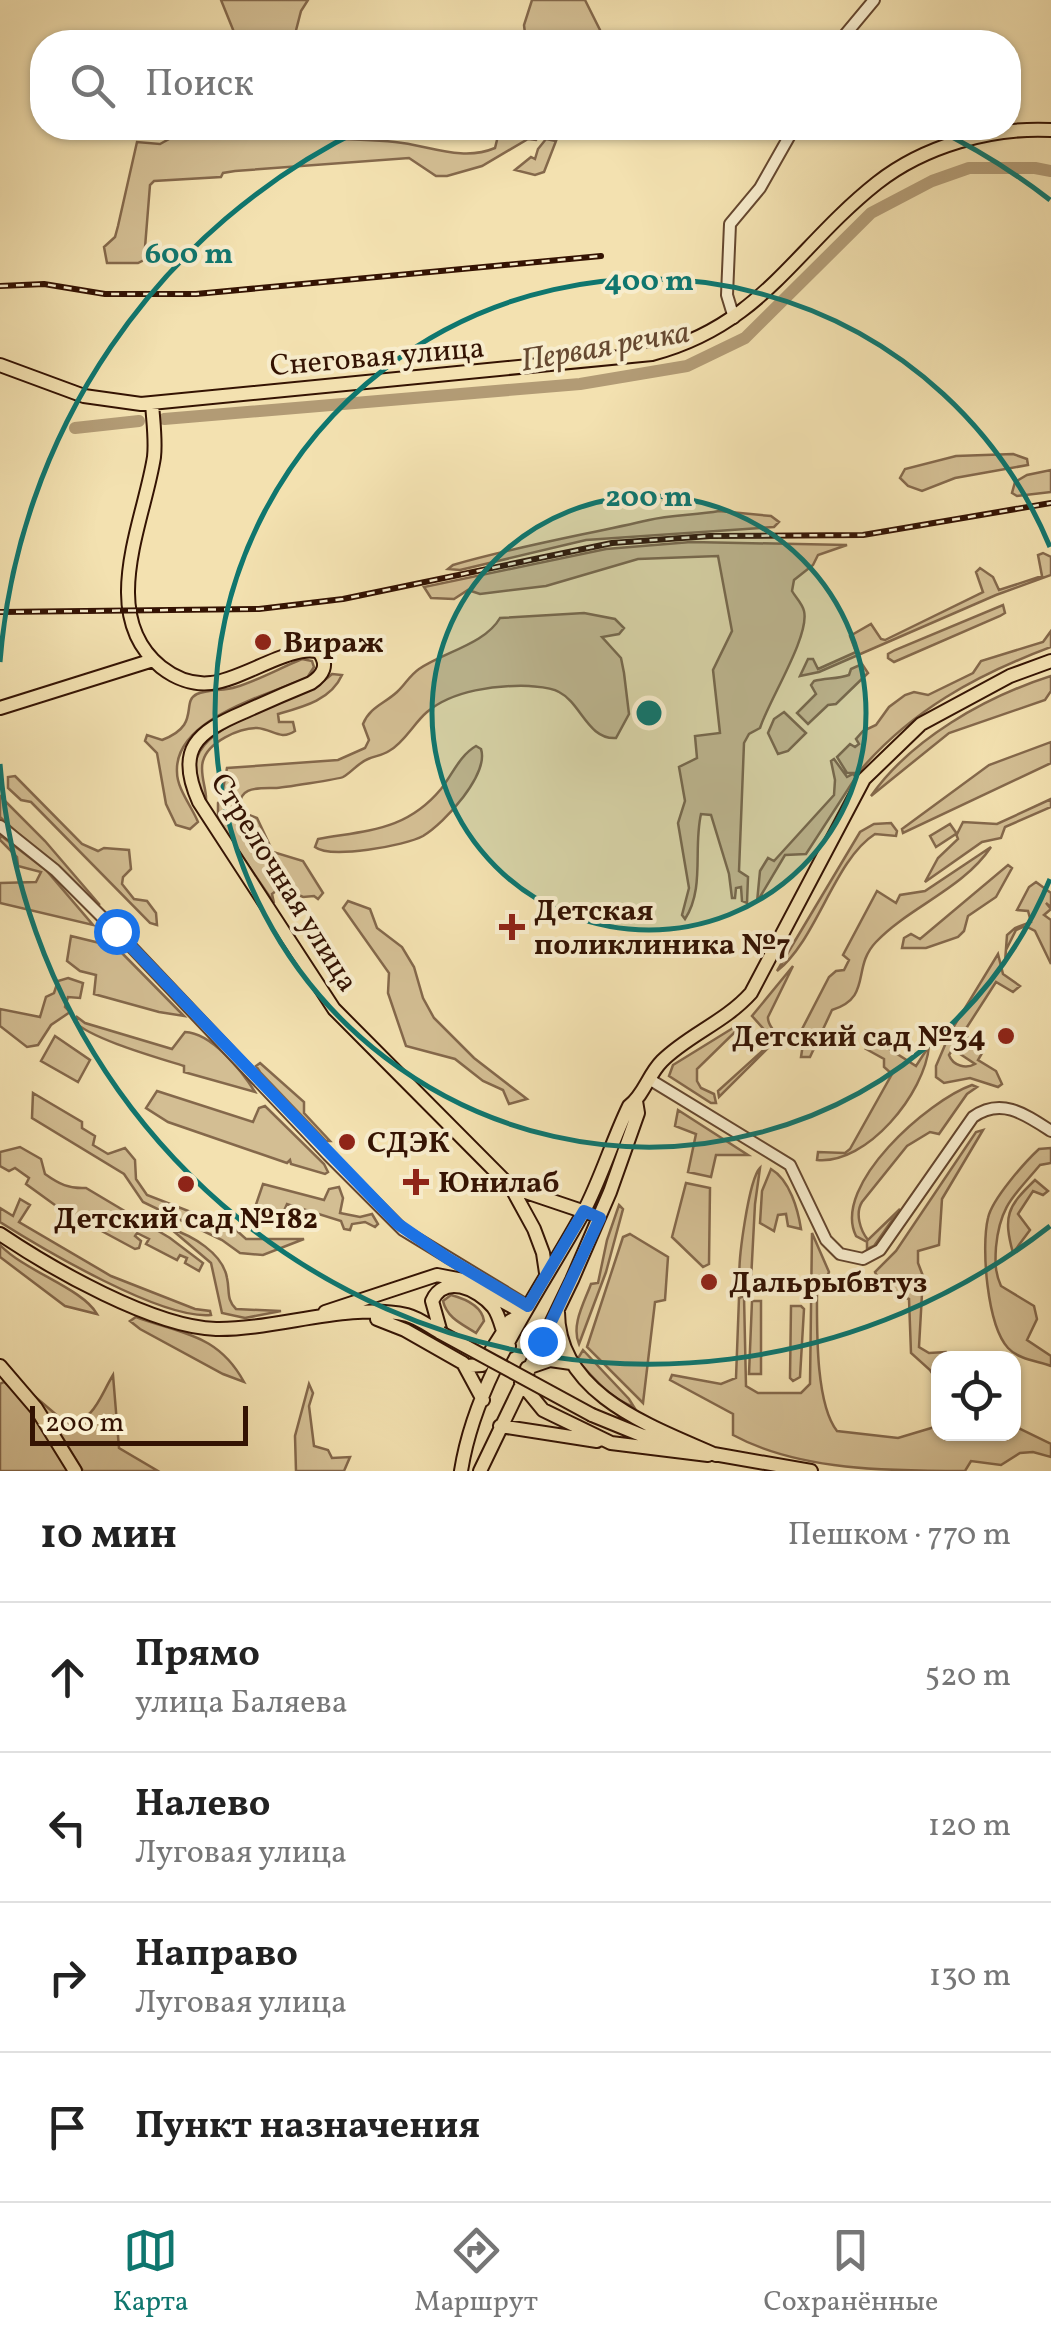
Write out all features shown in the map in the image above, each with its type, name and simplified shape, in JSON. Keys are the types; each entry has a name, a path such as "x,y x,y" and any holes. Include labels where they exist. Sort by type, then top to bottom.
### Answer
{"main road":[{"name":"Снеговая улица","path":"1021,129 1051,130"},
{"name":"Снеговая улица","path":"0,366 84,396 152,404 652,354 694,340 734,318 775,285 834,222 888,176 967,140"},
{"path":"0,708 153,660 132,626 128,593 134,542 154,448 152,404"},
{"name":"Стрелочная улица","path":"153,660 174,676 202,684 235,678 303,650 322,656 323,672 311,683 218,723 200,736 189,763 192,787 219,835 334,1009 511,1187 544,1253 546,1273"},
{"path":"461,1471 468,1438 483,1400 526,1309 584,1211 629,1106 666,1058 734,1011 750,994 801,902 846,806 864,779 921,724 1010,676 1051,662"},
{"path":"480,1471 600,1218 638,1113 636,1101"},
{"path":"511,1187 600,1218"},
{"path":"0,1234 34,1257 101,1291 180,1322 215,1329 355,1314 414,1318 592,1415 640,1435 716,1456"},
{"path":"304,1320 438,1275 462,1280 526,1309"},
{"path":"441,1333 432,1302 437,1291 450,1284 464,1287 489,1303 509,1346"},
{"path":"466,1366 482,1364 501,1332 526,1309"},
{"path":"559,1309 561,1340 571,1364 606,1398 633,1418 716,1456"},
{"path":"355,1314 387,1321 466,1366 483,1400"},
{"path":"405,1330 406,1322 414,1318"},
{"path":"528,1368 550,1360 571,1364"},
{"path":"0,1366 36,1408 76,1471"},
{"path":"521,1383 542,1410 611,1443 636,1445 640,1435"},
{"path":"592,1415 604,1409 606,1398"},
{"path":"528,1431 533,1417 542,1410"},
{"path":"500,1426 811,1471"}],"street":[{"path":"849,30 874,0"},
{"path":"734,318 727,295 730,224 760,188 787,140"},
{"path":"0,826 54,870 123,938 403,1230 526,1309"},
{"path":"649,1079 790,1165 826,1240 840,1254 854,1259 880,1250 973,1117 982,1111 990,1107 1008,1108 1051,1130"}],"shaded area":[{"path":"221,0 308,0 296,30 233,30"},
{"path":"532,0 585,0 600,30 525,30"},
{"path":"167,140 347,140 470,153 495,148 497,140 526,140 482,166 447,176 436,176 409,158 154,181 150,185 144,260 107,263 104,247 115,237 137,142 160,144"},
{"path":"545,140 556,141 544,172 535,175 515,170 531,157 535,159"},
{"path":"1013,454 1027,459 1028,465 955,478 922,491 900,478 905,469 956,456"},
{"path":"1051,470 1051,492 1017,496 1012,493 1015,482"},
{"path":"719,511 771,516 779,522 774,527 586,540 460,570 448,569 502,552 649,520"},
{"path":"691,542 847,545 818,555 813,565 794,580 792,591 804,611 801,636 760,728 749,734 744,743 739,871 748,877 747,903 742,901 741,887 736,888 732,898 711,815 701,814 697,881 685,919 682,915 689,888 678,823 685,801 679,767 697,758 695,736 720,733 713,670 732,631 718,556 638,559 546,586 480,594 468,590 454,599 431,598 424,587 606,549"},
{"path":"1038,555 1051,557 1051,575 819,672 800,676 808,659 813,659 818,669 856,652 850,636 871,624 885,640 983,592 976,572 980,568 993,577 999,590 1042,576"},
{"path":"1003,605 1005,613 1000,616 894,662 888,658 895,650"},
{"path":"584,613 615,619 624,628 619,634 602,637 621,658 624,673 629,714 616,738 598,733 556,690 529,686 489,688 437,705 394,747 364,761 343,777 249,790 241,797 241,812 257,818 273,852 303,861 323,893 318,899 303,897 281,887 272,894 274,903 218,821 218,803 227,768 338,760 365,748 369,740 363,724 366,718 416,672 485,635 500,618"},
{"path":"1051,631 1051,647 946,697 900,731 858,773 847,773 837,757 850,744 859,744 856,739 863,731 876,725 889,707 905,695 928,695 973,673 981,661 1043,642"},
{"path":"302,659 312,661 314,667 307,678 247,701 206,723 190,737 180,753 177,772 198,822 190,829 176,825 166,804 157,753 145,741 147,735 162,740 182,728 190,702 197,694 245,684"},
{"path":"862,664 868,673 836,704 828,705 808,724 797,713 816,694 811,685 814,681 849,675 851,669"},
{"path":"332,674 342,675 331,691 278,714 279,722 293,722 295,731 281,735 250,729 233,733 211,748 202,766 206,800 195,774 199,754 213,736"},
{"path":"1051,676 1051,691 1045,700 949,733 871,796 907,756 951,722"},
{"path":"784,712 806,733 788,751 778,754 768,733 774,719"},
{"path":"1051,742 1051,763 903,833 902,829 989,765"},
{"path":"476,746 481,749 482,759 472,784 453,809 423,836 368,850 336,852 315,847 318,839 385,826 414,813 441,789"},
{"path":"834,759 847,777 856,777 806,854 785,855 757,902 760,871 768,858 774,861 834,795"},
{"path":"15,776 82,844 98,851 129,850 131,869 122,884 134,899 147,901 156,913 157,925 150,923 31,802 21,800 8,788 8,777"},
{"path":"0,796 99,904 96,906 0,817"},
{"path":"1051,799 1051,807 1005,827 1001,838 982,842 925,882 938,858 958,839 956,834 936,847 930,836 950,824 957,834 963,822 997,824"},
{"path":"891,823 896,836 875,834 861,846 803,940 777,971 860,832 874,824"},
{"path":"0,835 46,870 93,925 0,903 0,883 36,882 41,872 18,866 17,857 0,840"},
{"path":"991,847 966,875 876,942 864,962 853,998 832,1010 810,1057 801,1057 800,1033 829,977 844,970 849,960 843,955 877,891 896,903 900,895 925,891"},
{"path":"1008,865 1012,868 996,897 968,916 958,937 926,948 902,948 904,938 911,934 920,939"},
{"path":"1036,882 1051,893 1051,907 1046,903 1051,909 1044,915 1051,920 1051,964 1035,931 1025,926 1016,930 1005,962 1007,935 1015,928 1031,922 1028,911 1017,910"},
{"path":"348,901 370,909 377,928 402,947 434,1018 474,1058 527,1099 509,1104 503,1090 483,1081 455,1059 406,1046 388,993 389,973 343,908"},
{"path":"71,936 116,947 184,1016 94,994 96,975 80,971 67,961"},
{"path":"998,954 1003,974 1020,986 1013,992 996,982 949,1055 960,1066 975,1064 957,1052 967,1037 985,1048 978,1060 996,1071 1002,1084 998,1087 970,1078 944,1083 936,1077 936,1066 951,1031"},
{"path":"793,966 768,1017 776,1040 719,1097 718,1091 770,1044 769,1035 752,1016"},
{"path":"68,978 83,983 80,998 68,997 65,1007 70,1012 51,1025 38,1045 27,1047 0,1026 0,1009 40,1017 46,997 54,993 58,981"},
{"path":"77,1017 85,1023 172,1049 185,1032 195,1034 225,1054 255,1092 184,1072 184,1066 110,1041 83,1028 75,1022"},
{"path":"733,1028 736,1031 697,1069 697,1081 701,1088 714,1094 716,1103 669,1076 673,1065"},
{"path":"55,1036 90,1060 78,1082 41,1061"},
{"path":"876,1037 916,1066 929,1046 917,1084 905,1104 873,1139 855,1151 817,1160 818,1152 845,1153 850,1149 892,1074 884,1067 884,1059 866,1049"},
{"path":"260,1063 304,1102 304,1113 330,1141 260,1072 256,1066"},
{"path":"972,1085 977,1087 967,1094 939,1134 930,1132 907,1146 862,1202 859,1221 868,1240 900,1209 874,1246 867,1249 867,1242 856,1236 852,1215 870,1170 910,1126"},
{"path":"157,1091 253,1122 259,1108 265,1106 328,1172 291,1164 290,1160 287,1163 168,1122 146,1108"},
{"path":"33,1093 82,1122 82,1128 95,1136 93,1145 108,1154 125,1148 135,1160 136,1179 147,1195 235,1229 246,1239 304,1239 263,1255 240,1253 222,1240 143,1202 124,1174 32,1118"},
{"path":"678,1110 748,1155 716,1155 711,1177 688,1172 696,1134 675,1126"},
{"path":"983,1130 942,1199 939,1245 918,1251 923,1276 919,1347 931,1353 931,1372 911,1353 909,1299 884,1291 875,1272 896,1251 976,1132"},
{"path":"20,1147 41,1159 45,1174 55,1181 86,1188 170,1238 203,1263 199,1271 185,1263 187,1258 180,1255 177,1260 146,1244 149,1239 137,1233 135,1236 141,1241 135,1249 59,1208 26,1184 29,1178 15,1168 9,1171 0,1166 0,1152"},
{"path":"1051,1148 1051,1163 1040,1165 1005,1211 996,1258 1001,1286 1034,1306 1037,1319 1027,1340 1051,1356 1051,1366 1021,1356 1021,1351 1012,1351 1001,1337 991,1304 985,1247 988,1218 996,1201 1039,1149"},
{"path":"760,1168 751,1280 740,1281 745,1222"},
{"path":"771,1169 788,1188 801,1229 788,1226 786,1214 778,1215 774,1231 760,1223 762,1191"},
{"path":"1035,1180 1048,1191 1043,1195 1033,1191 1018,1214 1030,1230 1013,1253 1008,1230 1010,1213"},
{"path":"686,1183 710,1188 709,1264 703,1267 672,1237"},
{"path":"263,1184 324,1200 329,1189 339,1187 343,1198 340,1213 360,1217 372,1214 378,1224 375,1227 365,1222 344,1229 341,1221 287,1204 283,1213 264,1218 261,1223 250,1222"},
{"path":"20,1199 30,1205 19,1222 111,1276 195,1309 210,1311 211,1315 190,1314 134,1295 0,1222 0,1208 13,1216"},
{"path":"619,1205 623,1209 606,1272 579,1344 579,1314 591,1284 598,1283"},
{"path":"171,1229 213,1253 224,1269 236,1309 281,1311 245,1318 222,1313 211,1263"},
{"path":"812,1233 829,1272 817,1290 818,1343 821,1384 837,1431 898,1438 931,1428 931,1441 1021,1441 1021,1429 1051,1444 1051,1457 1020,1453 1001,1465 971,1461 965,1471 876,1469 816,1462 759,1447 733,1435 733,1414 670,1380 672,1375 721,1384 736,1378 739,1298 744,1296 746,1386 758,1393 801,1393 810,1384"},
{"path":"630,1234 668,1257 665,1300 655,1302 643,1403 587,1347 623,1237"},
{"path":"0,1245 79,1296 97,1314 65,1306 0,1257"},
{"path":"451,1295 480,1311 484,1321 476,1333 448,1312 443,1301"},
{"path":"752,1301 761,1301 761,1374 749,1374"},
{"path":"791,1306 804,1309 800,1377 793,1381 790,1378"},
{"path":"136,1317 211,1345 234,1366 244,1382 140,1329 130,1321"},
{"path":"583,1350 634,1407 610,1393 583,1367 577,1360"},
{"path":"113,1375 119,1448 158,1471 83,1471 26,1389 66,1423 76,1422 95,1407"},
{"path":"4,1382 31,1410 68,1471 0,1471 0,1384"},
{"path":"309,1384 313,1393 309,1406 314,1446 328,1450 332,1458 350,1457 344,1471 296,1471 295,1436"}],"waterway":[{"name":"Первая речка","path":"164,419 580,384 687,366 745,338 871,213 932,181 969,168 1051,171"},
{"name":"Первая речка","path":"75,428 139,421"}],"railway":[{"path":"0,286 44,284 105,294 196,294 601,256"},
{"path":"0,612 259,609 343,599 612,543 710,536 863,535 1051,503"}],"place":[{"name":"Вираж","path":"263,642"},
{"name":"Детская поликлиника №7","path":"512,927"},
{"name":"Детский сад №34","path":"1006,1036"},
{"name":"СДЭК","path":"347,1142"},
{"name":"Юнилаб","path":"416,1182"},
{"name":"Детский сад №182","path":"186,1184"},
{"name":"Дальрыбвтуз","path":"709,1282"}],"route":[{"path":"116,931 328,1155 414,1238 447,1258 528,1306 584,1211 600,1218 542,1341"}]}
